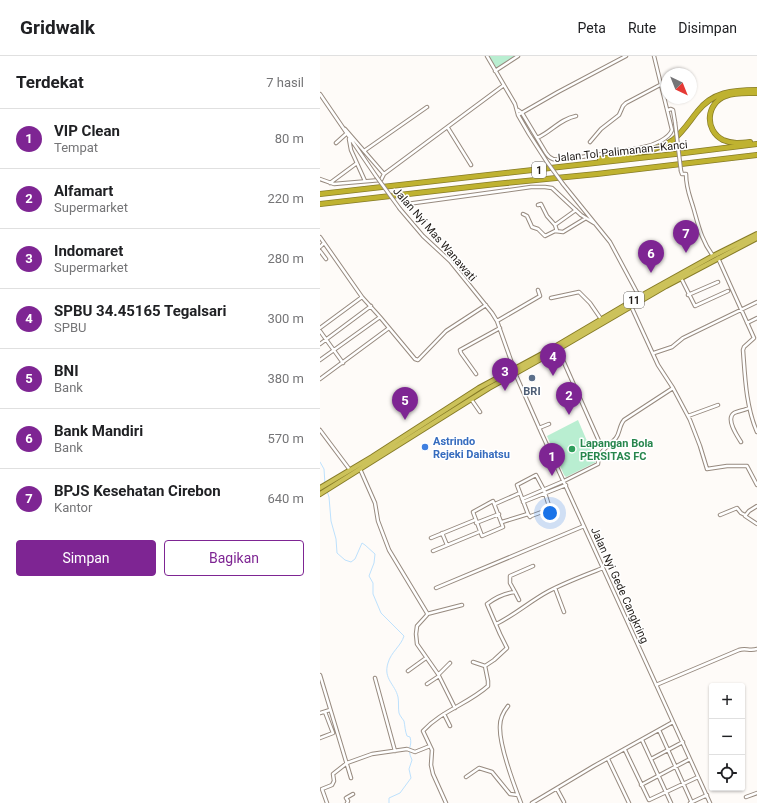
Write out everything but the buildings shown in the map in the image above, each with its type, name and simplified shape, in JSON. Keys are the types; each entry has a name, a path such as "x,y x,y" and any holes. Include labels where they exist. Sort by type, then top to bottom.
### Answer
{"highway":[{"path":"567,166 664,146 680,133 709,100 731,91 757,90"},
{"path":"757,93 724,96 714,103 709,115 712,130 724,140 736,143 757,143"},
{"name":"Jalan Tol Palimanan–Kanci","path":"320,194 684,153 757,143"},
{"name":"Jalan Tol Palimanan–Kanci","path":"320,204 757,155"},
{"name":"11","path":"677,279 713,256 757,234"},
{"name":"11","path":"321,491 350,470 601,319 757,238"},
{"name":"11","path":"328,486 360,469 473,392 558,349 631,306 640,298"}],"street":[{"path":"487,56 518,110 522,113 550,157 556,159 604,154 645,147 667,137 671,133 671,123 660,85 654,56"},
{"path":"495,71 518,56"},
{"path":"518,115 626,56"},
{"path":"320,180 330,184 381,180 384,174 504,85"},
{"path":"590,142 601,129 619,115 626,103 660,85"},
{"name":"Jalan Nyi Mas Wanawati","path":"320,94 349,138 400,209 423,236 450,261 486,305 500,328 514,371"},
{"path":"364,151 427,107"},
{"path":"518,110 518,115 547,162 610,242 640,298"},
{"path":"668,110 673,110 681,171 682,174 686,174 686,189 705,245 713,256"},
{"path":"537,138 544,135 559,123 570,117 576,116"},
{"path":"342,126 384,174"},
{"path":"448,128 471,165"},
{"path":"336,143 347,134"},
{"path":"349,138 351,150 365,181"},
{"path":"330,184 358,163"},
{"path":"407,204 551,187 576,210 594,223"},
{"path":"538,205 541,204 547,216 555,225 557,231"},
{"path":"555,225 576,210"},
{"path":"523,214 526,216 532,227 538,229 543,235 547,236 557,231 563,232 586,218"},
{"path":"320,237 362,296 415,359 418,360 446,331 486,305"},
{"path":"320,247 324,243"},
{"path":"320,251 326,259"},
{"path":"718,258 754,338"},
{"path":"677,279 695,306 728,291"},
{"path":"688,295 718,282"},
{"path":"497,321 540,296 538,290"},
{"path":"551,298 579,292 586,298 601,319"},
{"path":"320,328 362,296"},
{"path":"654,353 672,347 679,340 757,302"},
{"path":"320,344 371,306"},
{"path":"631,306 661,370 673,388 688,416 707,469 722,466 748,467 757,485"},
{"path":"320,360 380,317"},
{"path":"747,323 757,318"},
{"path":"320,379 389,328"},
{"path":"476,374 460,351 462,348 500,328"},
{"path":"320,331 343,363"},
{"path":"757,336 743,348 749,408 752,421 757,432"},
{"path":"558,349 599,441"},
{"name":"Jalan Nyi Gede Cangkring","path":"514,371 710,803"},
{"path":"545,492 553,486 598,464 598,456 616,438 620,425 624,420 673,388"},
{"path":"471,398 480,412"},
{"path":"688,416 718,405"},
{"path":"741,442 733,430 731,416 734,413 749,408"},
{"path":"539,428 549,424"},
{"path":"320,430 350,470"},
{"path":"360,469 375,503 378,521 389,550 428,614"},
{"path":"502,522 528,514 530,517 550,509 538,476 535,475 517,485 528,514"},
{"path":"523,500 566,485"},
{"path":"553,486 555,490"},
{"path":"495,504 520,493"},
{"path":"493,501 499,514 502,522 502,528 483,536 479,532 473,512 493,501"},
{"path":"746,515 757,506"},
{"path":"720,515 736,508 757,524"},
{"path":"431,538 475,521 499,514"},
{"path":"436,588 584,526"},
{"path":"433,551 479,532"},
{"path":"442,533 447,545"},
{"path":"519,600 510,583 510,576 533,566"},
{"path":"496,624 509,618 555,588 604,568"},
{"path":"555,588 564,612"},
{"path":"485,666 507,648 487,604 493,600 515,592"},
{"path":"455,708 439,675 426,658 418,644 416,629 419,623 428,614 462,605"},
{"path":"656,685 743,648 750,650 757,649"},
{"path":"408,671 426,658"},
{"path":"473,662 485,666"},
{"path":"427,684 439,675 450,663"},
{"path":"446,803 432,769 432,753 423,731 444,714 476,696 488,686 485,666"},
{"path":"320,676 351,778"},
{"path":"375,678 395,751"},
{"path":"508,706 500,722 500,735 521,803"},
{"path":"320,713 330,710"},
{"path":"320,738 333,733 325,712"},
{"path":"444,714 450,726"},
{"path":"532,803 673,722"},
{"path":"659,730 691,803 707,795"},
{"path":"642,740 671,803"},
{"path":"651,759 682,742"},
{"path":"326,803 321,789 332,785 334,781 333,774 347,763 372,754 407,749 414,751 430,746"},
{"path":"625,750 649,800 698,777"},
{"path":"608,759 629,803"},
{"path":"642,784 690,759"},
{"path":"466,777 479,768 489,770 510,794 518,795"},
{"path":"557,789 564,802"},
{"path":"746,797 757,793"},
{"path":"347,803 346,798 353,794"}],"green space":[{"path":"489,56 518,56 497,69"},
{"name":"Lapangan Bola PERSITAS FC","path":"578,420 596,462 566,477 547,436"}],"waterway":[{"path":"320,462 324,469 325,484"},
{"path":"327,491 331,521 336,539 337,553 345,560 351,562 355,559 362,543 375,554 374,563 369,576 373,583 373,594 381,613 404,636 401,643 389,659 387,673 397,692 399,713 404,721 407,736 410,737 410,756 412,760 409,769 411,778 400,793 389,798 389,803"}],"place":[{"name":"BPJS Kesehatan Cirebon","path":"686,253"},
{"name":"Bank Mandiri","path":"651,273"},
{"name":"SPBU 34.45165 Tegalsari","path":"553,376"},
{"name":"BRI","path":"532,378"},
{"name":"Indomaret","path":"505,391"},
{"name":"Alfamart","path":"569,415"},
{"name":"BNI","path":"405,420"},
{"name":"Astrindo Rejeki Daihatsu","path":"425,447"},
{"name":"Lapangan Bola PERSITAS FC","path":"572,449"},
{"name":"VIP Clean","path":"552,476"}]}
